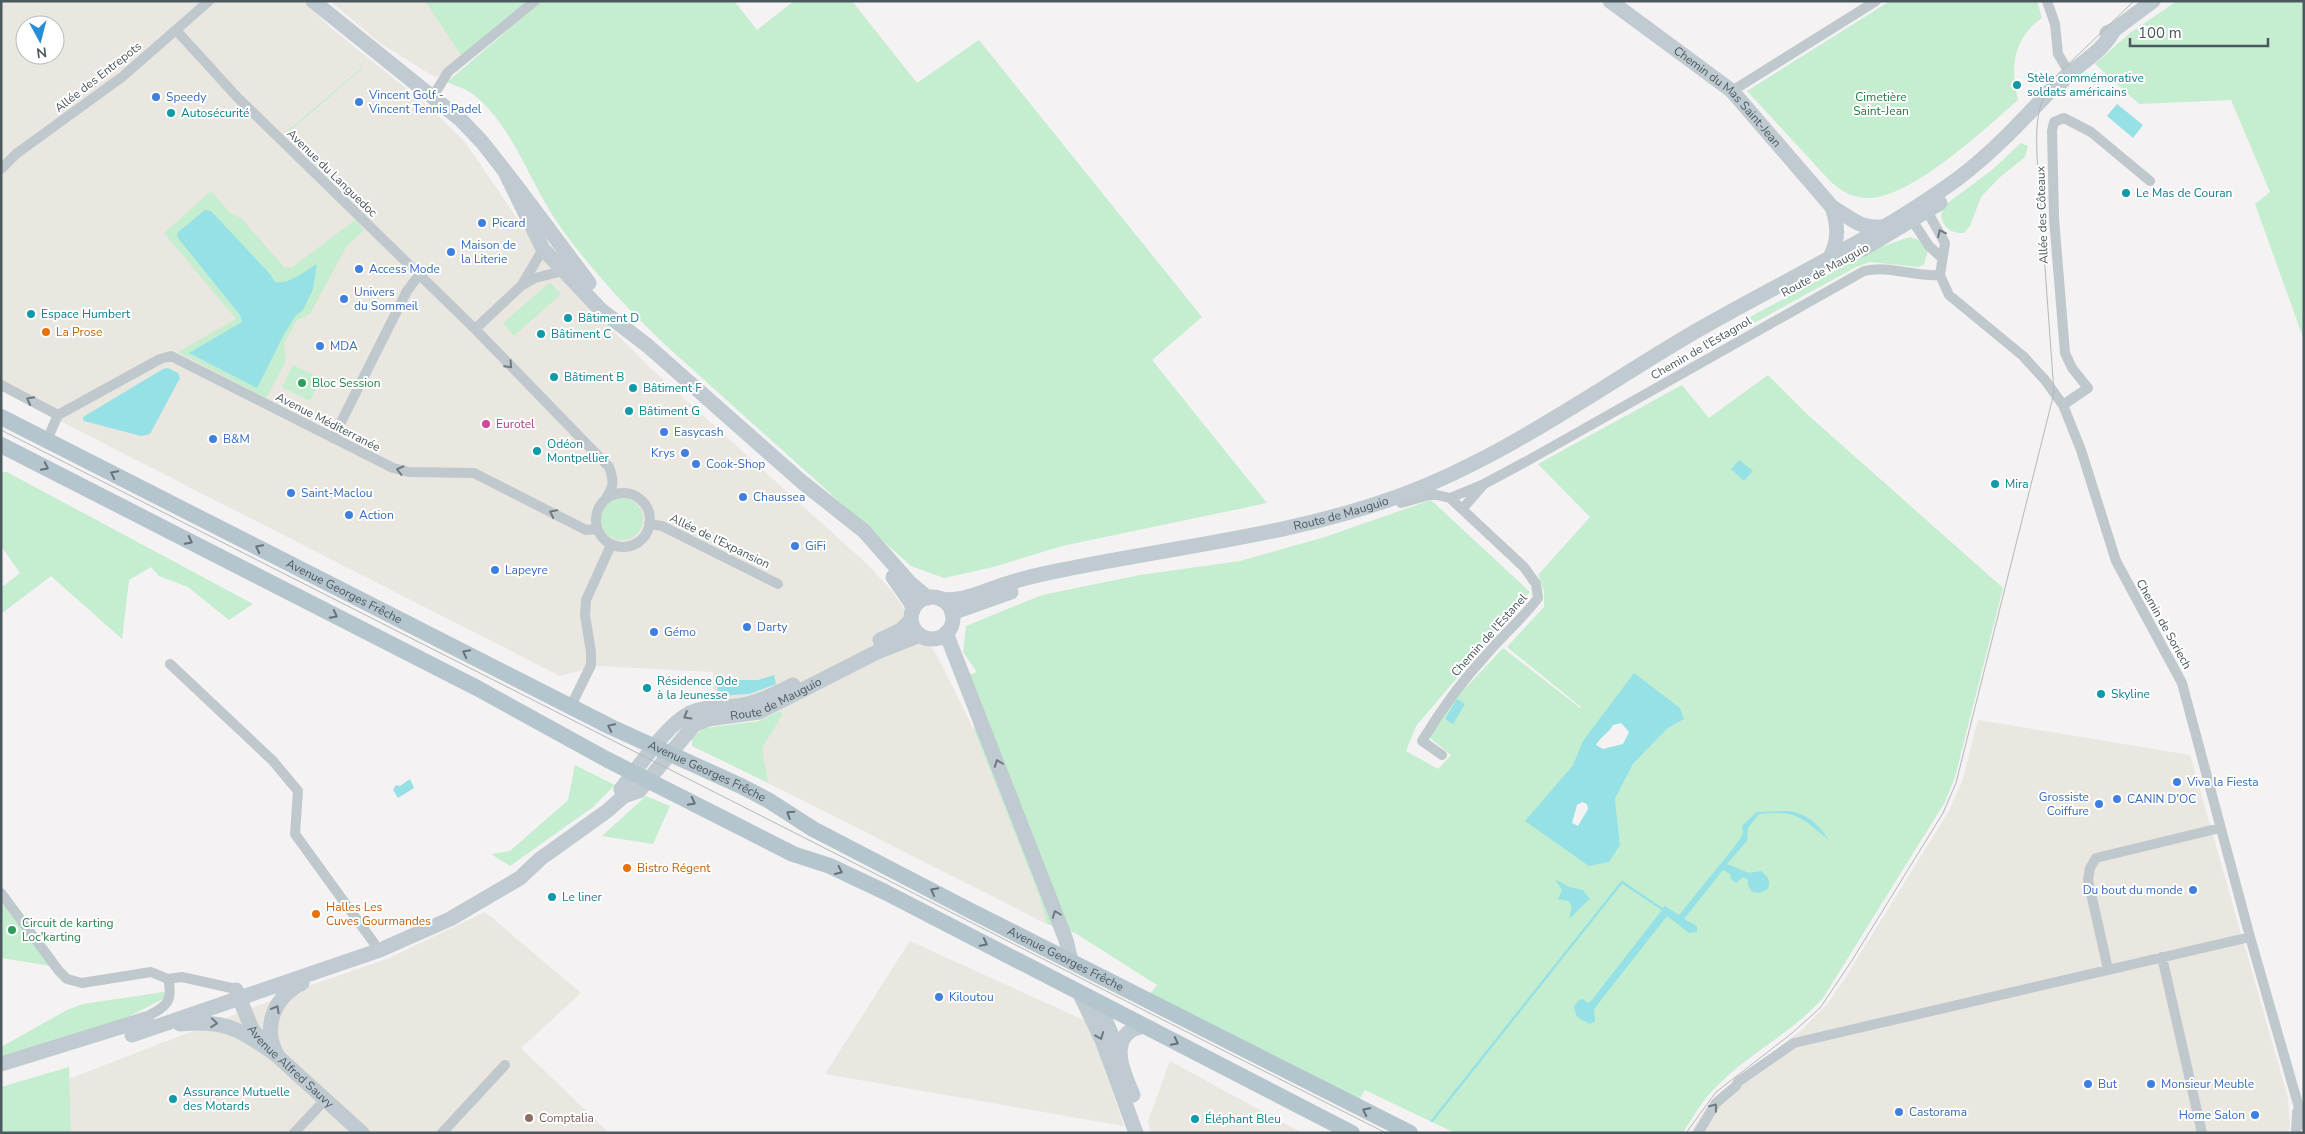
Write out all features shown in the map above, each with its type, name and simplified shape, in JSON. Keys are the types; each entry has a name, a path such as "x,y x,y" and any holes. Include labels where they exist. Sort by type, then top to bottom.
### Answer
{"main road":[{"path":"312,1 433,96 482,142 507,176 560,265 601,310 648,346 841,514 864,531 910,583 934,598 946,602 952,613 952,624 946,633 933,638 920,635 912,615 911,603 884,564 841,514"},
{"name":"Chemin du Mas Saint-Jean","path":"1610,1 1732,90 1832,207 1853,222 1867,228 1882,227"},
{"name":"Route de Mauguio","path":"934,598 949,600 971,596 1009,583 1103,562 1305,525 1347,514 1420,487 1498,450 1562,414 1693,333 1831,255 1854,249 1882,227 1924,207 1999,144 2106,34 2153,1"},
{"name":"Chemin du Mas Saint-Jean","path":"1832,207 1838,233"},
{"path":"1912,220 1924,207"},
{"name":"Route de Mauguio","path":"1562,414 1580,408 1854,249 1912,220"},
{"path":"1838,233 1844,244 1854,249 1858,230 1853,222"},
{"path":"1831,255 1838,233"},
{"path":"549,245 575,268 648,346"},
{"path":"560,265 568,266 591,292 604,300"},
{"name":"Avenue Georges Frêche","path":"1,417 571,706 768,800 813,829 1410,1133"},
{"name":"Avenue Georges Frêche","path":"1,445 477,688 641,777 793,854 830,866 885,892 1352,1133"},
{"name":"Route de Mauguio","path":"952,613 1103,562"},
{"path":"912,615 916,604 934,598"},
{"name":"Route de Mauguio","path":"663,750 675,723 693,712 741,705 788,688 901,630 912,615"},
{"path":"946,633 1062,931 1071,961"},
{"name":"Route de Mauguio","path":"377,947 436,926 520,878 540,859 595,820 624,796 640,791 641,777 663,750 694,726 708,718 759,712 877,652 920,635"},
{"path":"1,1064 214,1006 237,993 340,960 346,953 377,947"},
{"path":"1,1074 377,947"},
{"path":"277,1055 270,1038 270,1019 284,996 304,982 364,959 377,947"},
{"path":"1088,969 1079,992 1102,1040 1136,1133"},
{"path":"1108,979 1098,1002 1122,1061"},
{"name":"Avenue Alfred Sauvy","path":"237,993 252,1029 263,1043 362,1133"},
{"path":"136,1028 212,1022 240,1030 277,1055"},
{"path":"1144,1026 1129,1032 1124,1039 1120,1053 1144,1133"}],"street":[{"name":"Allée des Entrepots","path":"1,169 6,161 122,77 209,1"},
{"path":"433,96 448,72 535,1"},
{"path":"1732,90 1876,1"},
{"path":"2047,1 2055,24 2058,54 2067,75"},
{"name":"Avenue du Languedoc","path":"176,30 237,97 476,329 609,468 613,477 613,487 606,498"},
{"name":"Allée des Côteaux","path":"2063,404 2088,388 2072,368 2065,353 2054,218 2052,131 2054,122 2064,118 2091,132 2150,181"},
{"path":"1924,207 1945,243 1940,275"},
{"path":"1912,220 1929,246 1942,258"},
{"path":"522,286 549,245"},
{"path":"476,329 522,286 560,265"},
{"name":"Chemin de l'Estagnol","path":"1450,498 1484,484 1598,422 1756,330 1864,271 1878,268 1930,276 1940,275"},
{"path":"333,438 407,291 419,275"},
{"name":"Chemin de Soriech","path":"1940,275 1949,295 2022,356 2045,380 2063,404 2082,450 2116,561 2182,683 2220,828 2304,1125"},
{"name":"Avenue Méditerranée","path":"58,415 160,359 171,356 396,469 409,472 474,472 586,530 597,529"},
{"path":"1,385 58,415 47,440"},
{"name":"Chemin de l'Estagnol","path":"1305,525 1363,514 1433,494 1450,498 1464,508 1484,484"},
{"path":"623,493 637,498 647,509 649,524 647,531 638,543 625,547 611,545 600,536 597,529 596,512 606,498 623,493"},
{"name":"Chemin de l'Estanel","path":"1442,755 1422,741 1444,706 1486,654 1522,619 1538,598 1536,584 1524,567 1479,525 1464,508"},
{"name":"Allée de l'Expansion","path":"649,524 662,526 778,584"},
{"path":"571,706 590,665 590,642 585,615 586,600 611,545"},
{"path":"170,664 273,761 298,791 294,834 377,947"},
{"path":"2108,969 2088,880 2090,868 2096,858 2220,828"},
{"path":"1,893 59,971 71,981 88,982 145,972 168,979 182,977 237,993"},
{"path":"1698,1133 1716,1103 1736,1086 1738,1082 1794,1043 2250,936"},
{"path":"2162,957 2202,1133"},
{"path":"136,1028 168,1003 170,994 168,979"},
{"path":"442,1133 505,1065"},
{"path":"294,1133 325,1100"},
{"name":"Chemin de Soriech","path":"2296,1133 2298,1108"}],"shaded area":[{"path":"1,1 304,1 332,29 427,105 465,142 524,229 572,288 648,366 868,565 892,591 938,657 974,730 1038,893 1047,924 768,783 762,748 782,714 779,711 713,700 713,672 598,666 560,676 1,391"},
{"path":"330,1 425,1 462,57 436,78 380,43"},
{"path":"1978,720 2190,755 2288,1098 2290,1127 2288,1133 1690,1133 1710,1102 1721,1091 1804,1028 1828,1003 1949,811 1963,779"},
{"path":"485,912 581,993 521,1048 609,1133 71,1133 69,1079 311,985 387,959"},
{"path":"910,941 1088,1022 1124,1126 825,1074"},
{"path":"1170,1061 1302,1133 1150,1133 1148,1121"}],"green space":[{"path":"425,1 531,1 462,57"},
{"path":"542,1 734,1 757,30 794,1 852,1 917,83 979,40 1202,317 1152,360 1267,503 1062,546 993,567 944,578 911,566 660,340 606,284 547,207 500,122 474,95 465,89 447,82"},
{"name":"Cimetière Saint-Jean","path":"1890,1 2037,1 2042,18 2025,35 2016,54 2014,76 2018,100 1969,143 1908,185 1889,194 1872,198 1854,196 1830,181 1747,91"},
{"path":"2177,1 2304,1 2304,340 2255,204 2270,192 2231,100 2139,104 2095,64 2130,33"},
{"path":"361,68 290,131 320,164 318,166 285,133"},
{"path":"2021,143 2028,146 2025,157 1999,178 1981,197 1970,226 1964,233 1948,229 1943,223 1941,214 1945,205 1992,170"},
{"path":"211,191 230,213 241,218 284,267 291,268 355,220 364,230 346,247 310,314 297,320 284,343 286,361 266,398 178,352 236,319 164,233"},
{"path":"1910,237 1919,240 1928,251 1924,264 1919,267 1870,262 1856,267 1754,323 1750,317 1877,248"},
{"path":"550,282 561,294 514,336 503,323"},
{"name":"Bloc Session","path":"293,365 321,379 310,401 282,387"},
{"path":"1768,375 1808,415 2003,588 1955,777 1945,802 1823,998 1798,1022 1729,1074 1698,1108 1683,1133 1455,1133 1365,1090 1358,1102 1150,994 1157,985 1075,933 1047,924 1038,893 974,730 973,710 961,678 977,672 963,652 966,626 1042,595 1140,575 1240,561 1325,537 1431,500 1530,592 1416,726 1406,751 1438,769 1451,755 1429,737 1448,707 1503,648 1581,707 1507,647 1544,607 1544,591 1538,575 1590,517 1538,464 1682,385 1709,418","holes":["1634,673 1683,719 1668,728 1633,764 1615,799 1620,845 1526,821 1573,765"]},
{"path":"1,472 7,472 253,604 229,620 188,587 159,576 151,567 129,580 122,639 51,576 1,614 1,588 20,573 1,546"},
{"path":"622,498 637,504 643,519 637,534 622,540 607,534 601,519 607,504"},
{"path":"779,711 783,714 762,748 768,783 692,746 692,737 705,728 759,721"},
{"path":"575,765 615,785 593,807 510,866 491,854 510,851 568,800"},
{"path":"646,796 670,806 653,844 602,836"},
{"name":"Circuit de karting Loc'karting","path":"1,902 51,966 1,958"},
{"path":"164,992 165,998 112,1025 1,1061 1,1047 67,1010 83,1004"},
{"path":"69,1067 71,1133 1,1133 1,1087"}],"water":[{"path":"2117,104 2143,125 2133,138 2107,116"},
{"path":"205,210 211,211 270,274 275,282 291,279 317,264 313,289 303,310 296,315 284,334 257,388 189,353 242,322 240,315 178,238 177,233"},
{"path":"168,368 178,373 180,378 150,434 141,436 84,421 83,417 163,369"},
{"path":"1739,460 1753,471 1744,481 1731,469"},
{"path":"1634,673 1680,708 1684,719 1668,728 1633,764 1615,799 1620,845 1609,862 1589,866 1525,821 1573,765 1583,741","holes":["1621,723 1629,732 1623,744 1603,749 1596,745 1613,725","1582,802 1587,804 1588,809 1578,826 1572,823 1577,805"]},
{"path":"774,675 776,684 749,694 717,696 718,680 758,680"},
{"path":"1457,699 1465,704 1453,724 1445,719"},
{"path":"410,779 414,788 398,798 393,790 396,785 400,786"},
{"path":"1790,811 1803,815 1812,821 1829,840 1804,821 1790,814 1759,814 1748,828 1747,841 1727,864 1749,873 1761,871 1768,879 1768,889 1760,893 1752,892 1748,885 1748,880 1743,877 1736,883 1731,879 1730,874 1723,870 1684,919 1697,926 1697,932 1689,933 1667,916 1594,1009 1595,1021 1590,1024 1577,1016 1574,1006 1579,1000 1584,999 1587,1003 1591,1001 1665,906 1679,915 1735,846 1743,834 1742,826 1757,812"},
{"path":"1555,879 1569,887 1583,890 1590,899 1569,919 1572,906 1568,901 1558,899 1562,890"}],"waterway":[{"path":"1432,1121 1622,882 1662,909"}],"tram line":[{"path":"1686,1133 1716,1092 1791,1034 1820,1008 1851,962 1943,813 1956,783 2054,393 2037,156 2037,123 2041,104 2057,75 2134,1"},
{"path":"1,430 1386,1133"}],"place":[{"name":"Stèle commémorative soldats américains","path":"2017,85"},
{"name":"Speedy","path":"156,97"},
{"name":"Vincent Golf - Vincent Tennis Padel","path":"359,102"},
{"name":"Autosécurité","path":"171,113"},
{"name":"Le Mas de Couran","path":"2126,193"},
{"name":"Picard","path":"482,223"},
{"name":"Maison de la Literie","path":"451,252"},
{"name":"Access Mode","path":"359,269"},
{"name":"Univers du Sommeil","path":"344,299"},
{"name":"Espace Humbert","path":"31,314"},
{"name":"Bâtiment D","path":"568,318"},
{"name":"La Prose","path":"46,332"},
{"name":"Bâtiment C","path":"541,334"},
{"name":"MDA","path":"320,346"},
{"name":"Bâtiment B","path":"554,377"},
{"name":"Bloc Session","path":"302,383"},
{"name":"Bâtiment F","path":"633,388"},
{"name":"Bâtiment G","path":"629,411"},
{"name":"Eurotel","path":"486,424"},
{"name":"Easycash","path":"664,432"},
{"name":"B&M","path":"213,439"},
{"name":"Odéon Montpellier","path":"537,451"},
{"name":"Krys","path":"685,453"},
{"name":"Cook-Shop","path":"696,464"},
{"name":"Mira","path":"1995,484"},
{"name":"Saint-Maclou","path":"291,493"},
{"name":"Chaussea","path":"743,497"},
{"name":"Action","path":"349,515"},
{"name":"GiFi","path":"795,546"},
{"name":"Lapeyre","path":"495,570"},
{"name":"Darty","path":"747,627"},
{"name":"Gémo","path":"654,632"},
{"name":"Résidence Ode à la Jeunesse","path":"647,688"},
{"name":"Skyline","path":"2101,694"},
{"name":"Viva la Fiesta","path":"2177,782"},
{"name":"CANIN D'OC","path":"2117,799"},
{"name":"Grossiste Coiffure","path":"2099,804"},
{"name":"Bistro Régent","path":"627,868"},
{"name":"Du bout du monde","path":"2193,890"},
{"name":"Le liner","path":"552,897"},
{"name":"Halles Les Cuves Gourmandes","path":"316,914"},
{"name":"Circuit de karting Loc'karting","path":"12,930"},
{"name":"Kiloutou","path":"939,997"},
{"name":"But","path":"2088,1084"},
{"name":"Monsieur Meuble","path":"2151,1084"},
{"name":"Assurance Mutuelle des Motards","path":"173,1099"},
{"name":"Castorama","path":"1899,1112"},
{"name":"Home Salon","path":"2255,1115"},
{"name":"Comptalia","path":"529,1118"},
{"name":"Éléphant Bleu","path":"1195,1119"}]}
